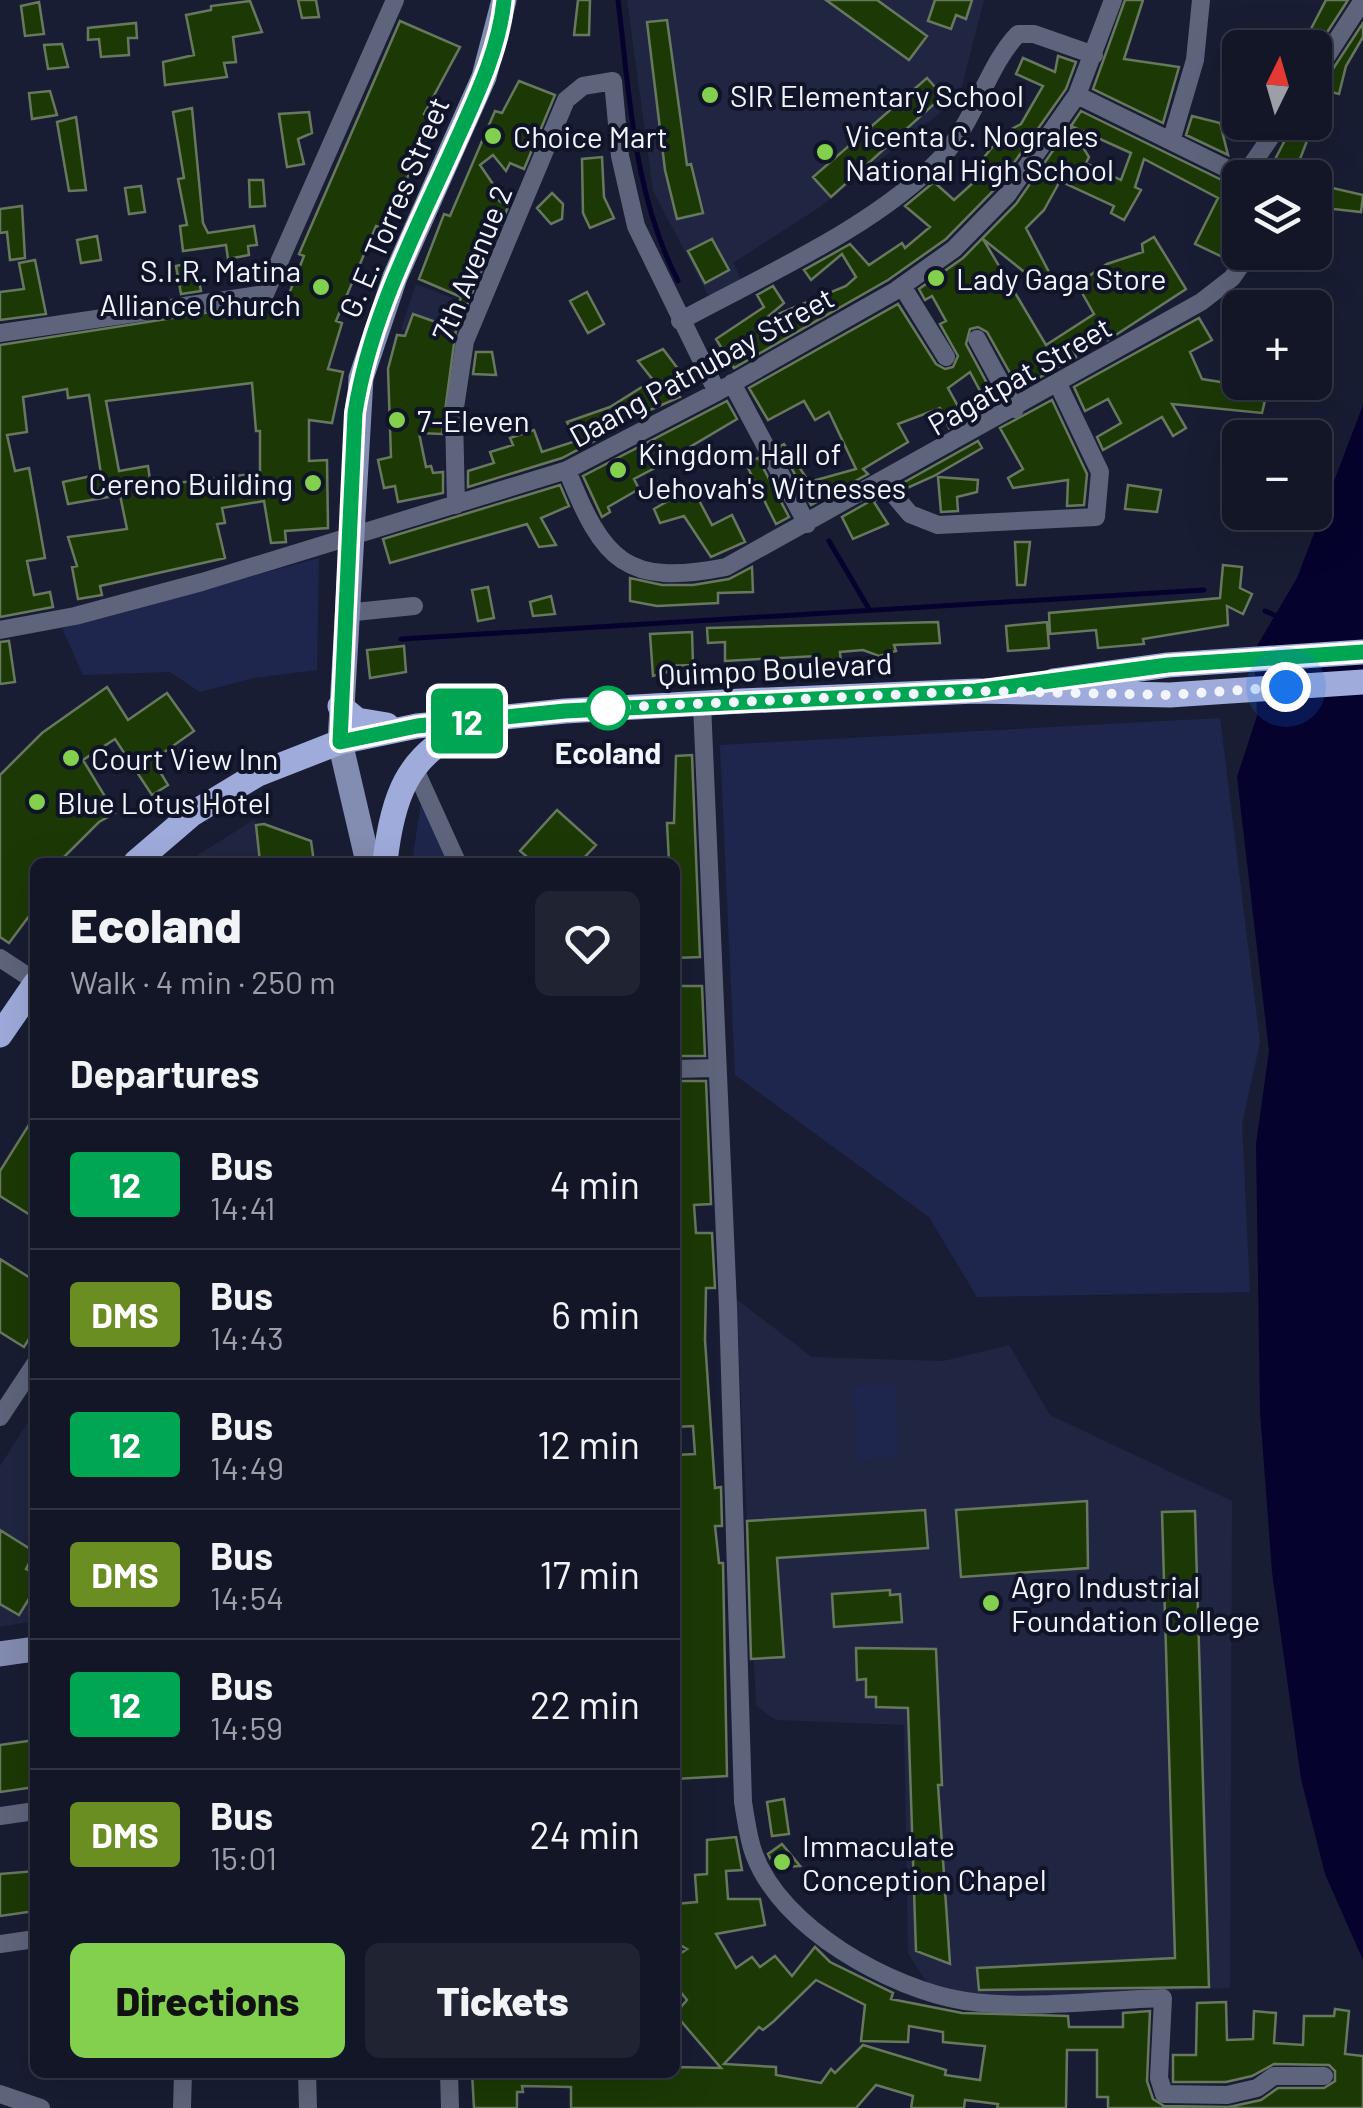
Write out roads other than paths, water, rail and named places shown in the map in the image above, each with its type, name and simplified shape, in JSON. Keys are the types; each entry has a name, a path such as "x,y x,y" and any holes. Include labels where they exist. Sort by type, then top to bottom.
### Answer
{"main road":[{"name":"G. E. Torres Street","path":"367,858 340,742 355,413 366,354 394,278 484,77 504,0"},
{"name":"Quimpo Boulevard","path":"976,691 1168,665 1363,652"},
{"name":"Quimpo Boulevard","path":"140,858 178,824 236,786 340,742 417,726 702,704 976,691 1170,695 1363,682"},
{"path":"340,706 365,723 417,726"},
{"path":"385,858 392,809 413,765 444,739 486,720"},
{"path":"0,1035 30,990"},
{"path":"0,1654 30,1650"}],"street":[{"path":"0,333 265,294 394,0"},
{"name":"Daang Patnubay Street","path":"0,630 130,601 566,470 724,388 902,286 954,249 1007,195 1077,95 1112,0"},
{"path":"1172,138 1195,60 1201,0"},
{"path":"1332,48 1363,0"},
{"path":"807,524 680,321 819,246 940,158 964,129 1018,34 1034,34 1094,54"},
{"name":"7th Avenue 2","path":"456,506 454,414 468,327 566,100 583,86 613,81 620,156 636,226 680,321"},
{"path":"1077,95 1222,165"},
{"name":"Pagatpat Street","path":"566,470 598,534 618,559 643,573 682,574 726,567 884,483 1202,302 1238,270"},
{"path":"902,286 946,357"},
{"path":"977,339 1015,409"},
{"path":"884,483 910,514 938,525 1096,517 1100,472 1058,384"},
{"path":"345,614 414,606"},
{"path":"702,704 743,1802 753,1852 792,1910 842,1952 920,1990 966,2001 1163,1998 1159,2078 1164,2094 1228,2096 1257,2088 1274,2076 1324,2076"},
{"path":"413,765 455,858"},
{"path":"0,958 30,979"},
{"path":"680,1070 717,1068"},
{"path":"0,1417 30,1372"},
{"path":"0,1816 30,1812"},
{"path":"0,1944 30,1939"},
{"path":"182,2108 183,2078"},
{"path":"307,2078 308,2108"},
{"path":"449,2078 450,2108"},
{"path":"0,2094 41,2108"}],"waterway":[{"path":"618,0 642,179 651,214 678,281"},
{"path":"829,541 869,609"},
{"path":"401,639 1204,590"},
{"path":"1265,611 1281,618"}],"place":[{"name":"SIR Elementary School","path":"710,95"},
{"name":"Choice Mart","path":"493,136"},
{"name":"Vicenta C. Nograles National High School","path":"825,152"},
{"name":"Lady Gaga Store","path":"936,278"},
{"name":"S.I.R. Matina Alliance Church","path":"321,287"},
{"name":"7-Eleven","path":"397,420"},
{"name":"Kingdom Hall of Jehovah's Witnesses","path":"618,470"},
{"name":"Cereno Building","path":"313,483"},
{"name":"Ecoland","path":"608,708"},
{"name":"Court View Inn","path":"71,758"},
{"name":"Blue Lotus Hotel","path":"37,802"},
{"name":"Agro Industrial Foundation College","path":"991,1603"},
{"name":"Immaculate Conception Chapel","path":"782,1862"}]}
